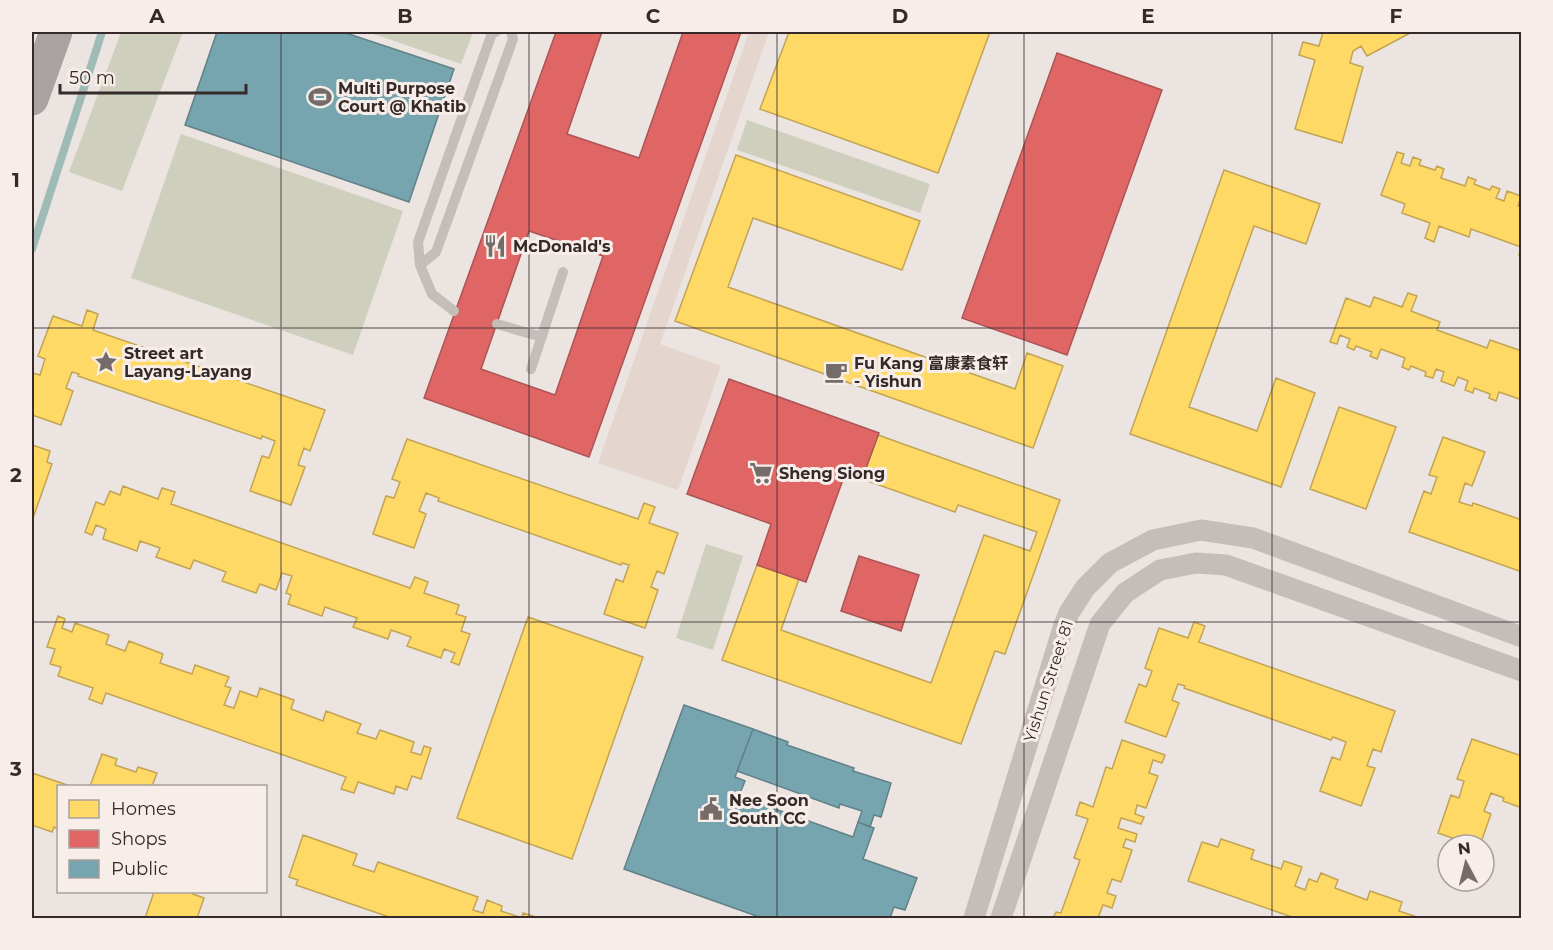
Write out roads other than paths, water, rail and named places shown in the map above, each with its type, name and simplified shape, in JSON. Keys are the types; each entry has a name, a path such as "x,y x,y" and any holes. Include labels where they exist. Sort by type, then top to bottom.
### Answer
{"main road":[{"path":"32,99 56,32"}],"street":[{"name":"Yishun Street 81","path":"1000,918 1008,852 1063,628 1085,588 1110,563 1153,540 1201,530 1253,538 1521,637"},
{"name":"Yishun Street 81","path":"974,918 1008,852 1100,624 1125,593 1160,570 1196,562 1226,566 1521,671"}],"lane":[{"path":"454,311 432,294 420,265 418,242 492,33 496,32"},
{"path":"420,265 436,252 513,39 511,32"},
{"path":"531,369 563,272"},
{"path":"496,324 542,337"}],"waterway":[{"path":"32,249 102,32"}],"place":[{"name":"Multi Purpose Court @ Khatib","path":"320,97"},
{"name":"McDonald's","path":"495,246"},
{"name":"Street art Layang-Layang","path":"106,362"},
{"name":"Fu Kang 富康素食轩 - Yishun","path":"836,372"},
{"name":"Sheng Siong","path":"761,473"},
{"name":"Nee Soon South CC","path":"711,809"}]}
